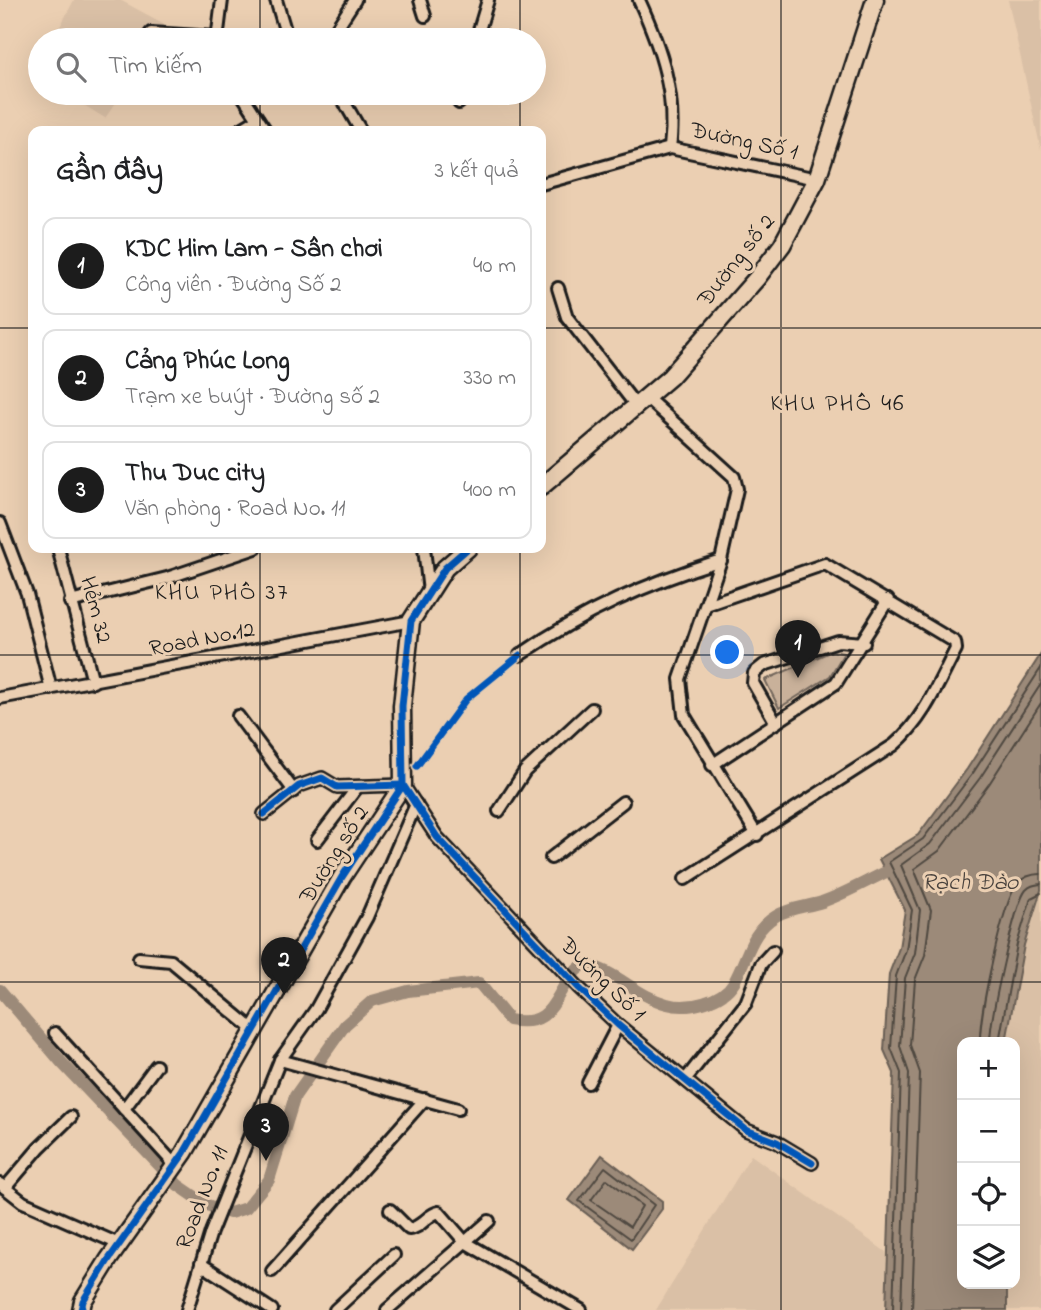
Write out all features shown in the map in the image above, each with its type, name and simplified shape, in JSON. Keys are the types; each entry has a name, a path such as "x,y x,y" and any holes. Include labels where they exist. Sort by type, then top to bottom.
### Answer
{"street":[{"path":"218,28 222,0"},
{"path":"276,0 284,28"},
{"path":"337,28 355,0"},
{"path":"420,0 425,16"},
{"path":"480,28 488,0"},
{"name":"Đường Số 1","path":"639,0 662,52 674,120 670,148"},
{"name":"Đường số 2","path":"546,483 670,377 757,278 792,229 817,179 875,0"},
{"path":"249,105 263,126"},
{"path":"346,105 358,126"},
{"path":"247,126 258,119"},
{"name":"Đường Số 1","path":"546,183 670,148 817,179"},
{"path":"558,288 567,317 642,403 734,477 737,489 722,560 680,679 684,715 757,835"},
{"path":"0,523 27,594 51,689"},
{"name":"Hẻm 32","path":"59,553 93,682"},
{"path":"70,602 167,578 241,553"},
{"path":"425,553 429,592"},
{"path":"264,814 293,791 322,778 337,788 403,785 402,706 411,621 445,568 462,553"},
{"path":"520,655 582,615 620,596 659,579 722,560"},
{"path":"685,879 757,835 909,732 925,710 956,649 955,642 825,564 706,605"},
{"path":"712,765 836,683 864,643 888,600"},
{"name":"Road No.12","path":"2,698 411,621"},
{"path":"776,723 752,683 754,673 764,665 838,641 864,643"},
{"path":"0,685 2,698"},
{"path":"499,811 525,771 592,709"},
{"path":"239,716 293,791"},
{"name":"Đường Số 1","path":"403,785 438,837 562,971 618,1025 746,1130 777,1142 811,1163"},
{"name":"Đường số 2","path":"81,1310 83,1301 119,1244 175,1165 342,877 403,785"},
{"path":"317,840 356,789"},
{"path":"551,858 623,802"},
{"name":"Road No. 11","path":"187,1310 213,1226 280,1060 316,1009 367,917 415,804"},
{"path":"685,1080 746,1003 761,964 773,951"},
{"path":"139,958 171,961 254,1030"},
{"path":"589,1083 618,1025"},
{"path":"55,1033 175,1165"},
{"path":"280,1060 458,1109"},
{"path":"124,1109 156,1066"},
{"path":"272,1271 425,1100"},
{"path":"71,1117 3,1186 23,1202 119,1244"},
{"path":"390,1210 409,1229 417,1228 432,1214 439,1212 465,1242 564,1306 581,1310"},
{"path":"387,1310 489,1221"},
{"path":"335,1310 394,1255"},
{"path":"201,1264 272,1310"}],"shaded area":[{"path":"74,0 120,0 170,27 169,28 59,28"},
{"path":"1008,0 1041,0 1041,150"},
{"path":"84,105 114,105 105,118"},
{"path":"832,651 844,653 830,676 779,708 765,680"},
{"path":"1041,890 1041,1310 1007,1310 1007,1289 1020,1289 1020,1037 1006,1037 1024,945"},
{"path":"751,1155 886,1252 886,1310 656,1310"}],"water":[{"name":"Rạch Đào","path":"1041,654 1041,890 1024,945 1007,1037 957,1037 957,1289 1007,1289 1007,1310 886,1310 894,1073 884,1050 889,974 899,948 905,910 879,859 918,835 967,769"},
{"path":"602,1155 662,1201 662,1209 632,1249 569,1200"}],"waterway":[{"path":"0,990 62,1063 178,1185 207,1205 230,1213 246,1208 269,1180 295,1096 345,1025 372,1001 408,991 479,983 509,1020 526,1021 547,1012 566,983 585,964 607,972 667,1004 685,1006 704,1003 729,989 755,937 767,922 787,911 830,899 886,872"}],"cycle path":[{"path":"81,1310 83,1301 109,1259 184,1153 342,877 403,785 402,706 411,621 445,568 462,553"},
{"path":"417,766 466,699 520,655"},
{"path":"264,814 299,786 322,778 337,787 403,785 437,837 579,988 618,1025 746,1130 777,1142 812,1163"}],"place":[{"name":"KDC Him Lam - Sân chơi","path":"798,678"},
{"name":"Cảng Phúc Long","path":"284,995"},
{"name":"Thu Duc city","path":"266,1161"}],"district":[{"name":"KHU PHỐ 46","path":"838,404"},
{"name":"KHU PHỐ 37","path":"222,593"}]}
